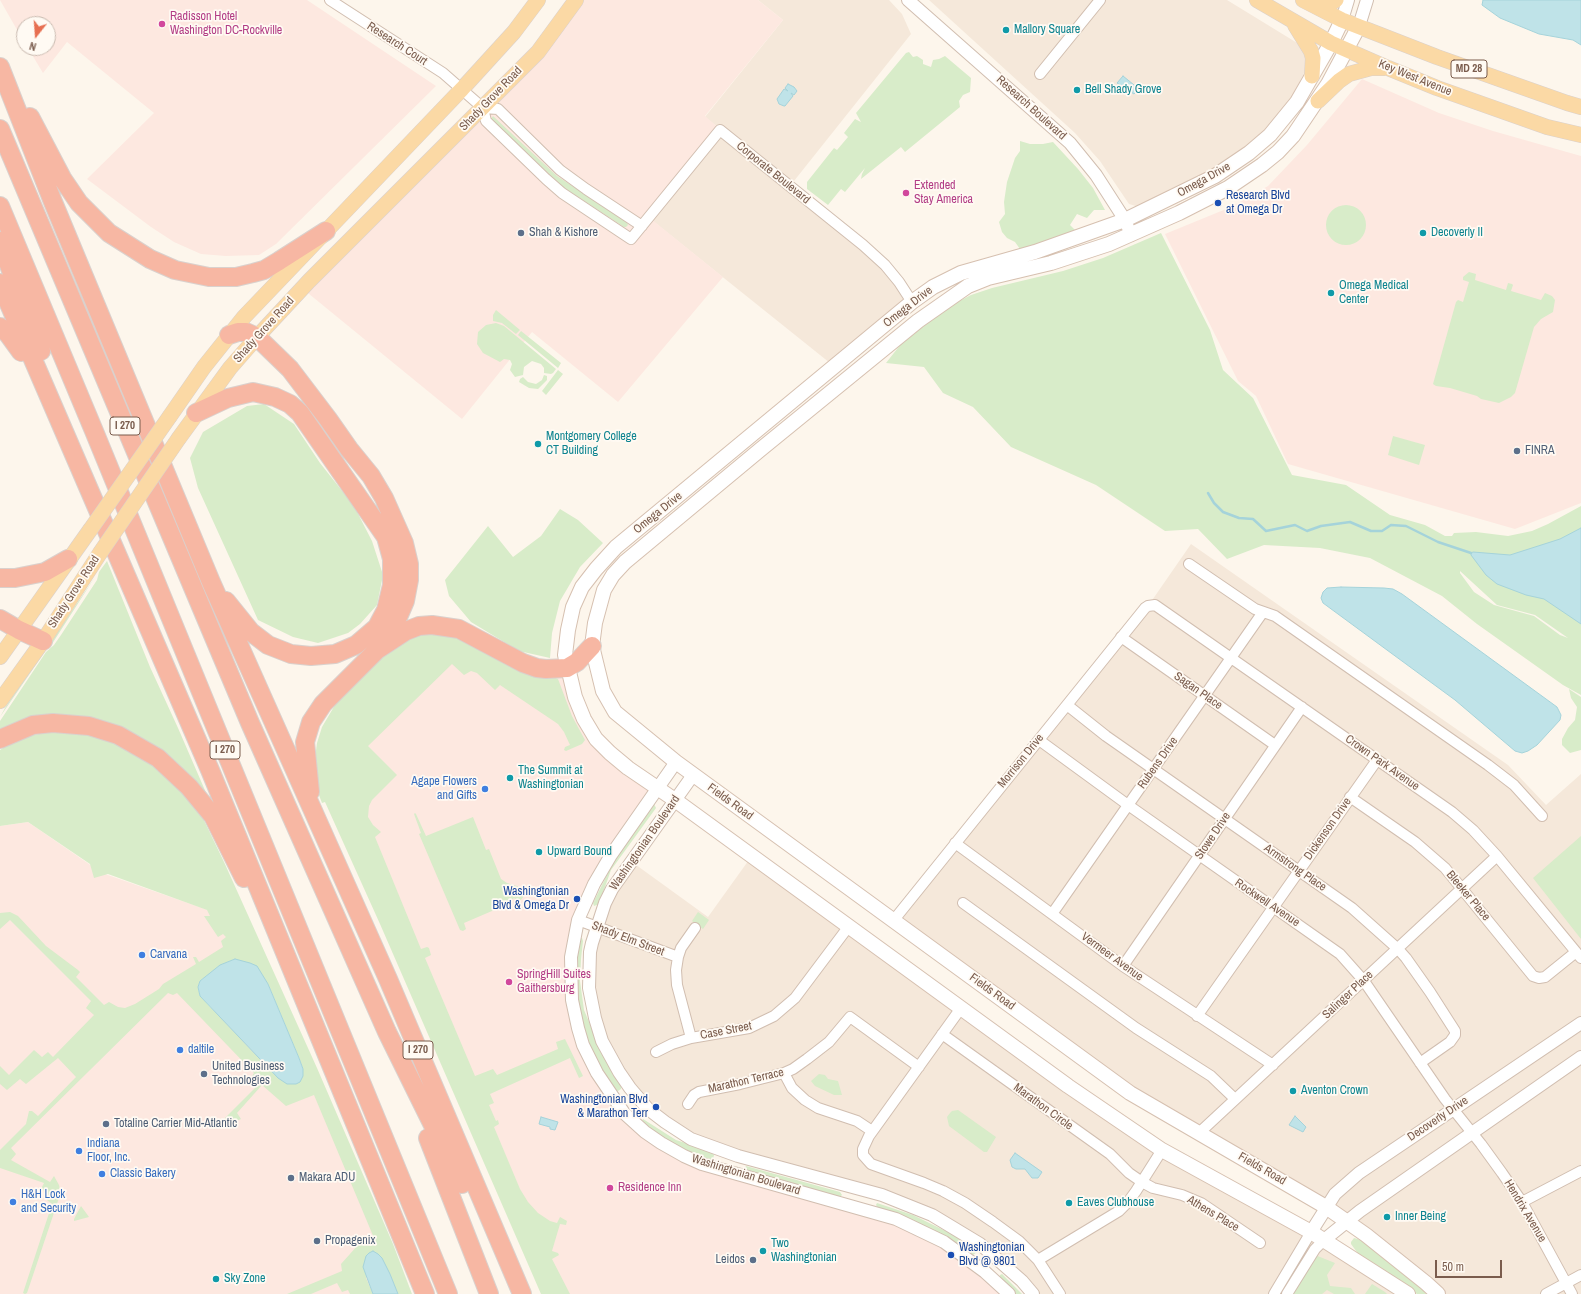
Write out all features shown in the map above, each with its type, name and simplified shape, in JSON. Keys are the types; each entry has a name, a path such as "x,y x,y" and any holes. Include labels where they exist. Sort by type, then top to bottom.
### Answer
{"highway":[{"path":"0,60 62,178 79,203 109,233 150,259 175,270 189,273 209,276 236,277 264,270 326,231"},
{"name":"I 270","path":"0,67 53,202 211,582 388,979 522,1294"},
{"name":"I 270","path":"0,129 250,723 387,1032 489,1294"},
{"name":"I 270","path":"0,206 94,431 448,1294"},
{"path":"0,241 66,420 65,436"},
{"name":"I 270","path":"0,283 210,770 425,1294"},
{"path":"0,327 8,334 18,347 41,390 52,404"},
{"path":"229,335 238,332 246,332 257,337 290,369 349,449 371,476 384,498 404,543 409,564 409,580 405,601 399,615 377,650 323,704 312,722 305,742 311,808"},
{"path":"196,413 228,398 253,392 275,396 290,404 300,413 386,537 392,559 392,585 386,610 377,628 356,645 335,654 311,656 291,654 268,645 251,632 211,582"},
{"path":"0,578 15,578 44,572 68,560"},
{"path":"0,619 43,641"},
{"path":"377,650 406,632 419,626 432,624 459,629 523,663 536,668 567,668 577,662 592,646"},
{"path":"0,739 33,726 54,723 89,726 118,735 158,758 190,787 212,816 294,972"},
{"path":"387,1032 457,1173 513,1294"}],"main road":[{"name":"Shady Grove Road","path":"0,657 229,335 244,317 462,89 514,32 538,0"},
{"name":"Shady Grove Road","path":"0,701 43,641 100,553 196,413 230,368 308,281 538,52 576,0"},
{"name":"Key West Avenue","path":"1257,0 1330,43 1347,51 1437,88 1547,127 1581,135"},
{"path":"1305,1 1331,3 1336,0"},
{"name":"MD 28","path":"1305,1 1342,20 1488,76 1581,107"},
{"name":"Omega Drive","path":"567,668 565,655 573,607 582,587 596,568 616,547 912,302 933,287 961,273 1035,252 1125,220 1215,176 1249,153 1275,129 1297,102 1342,20"},
{"path":"1294,22 1311,51 1313,58 1312,76"},
{"name":"Omega Drive","path":"592,646 595,623 604,590 613,575 625,562 761,448 918,321 968,286 988,278 1051,263 1132,235 1224,191 1262,165 1278,152 1292,136 1318,101 1347,51 1359,26"},
{"path":"1318,101 1339,81 1349,74 1371,68 1388,68"},
{"name":"Fields Road","path":"592,646 603,691 615,712 676,762 1130,1093 1326,1207 1414,1273 1438,1294"},
{"path":"567,668 575,697 584,719 596,739 614,757 1068,1086 1162,1150 1311,1232 1408,1294"}],"street":[{"name":"Research Court","path":"330,0 443,73 462,89"},
{"name":"Research Boulevard","path":"908,0 1070,143 1096,175 1125,220 1132,235"},
{"path":"1040,74 1100,0"},
{"path":"1342,20 1348,0"},
{"path":"1359,26 1367,0"},
{"name":"Corporate Boulevard","path":"462,89 483,108 486,121 546,179 562,193 631,239 720,130 869,250 885,265 899,282 912,302"},
{"name":"Corporate Boulevard","path":"483,108 498,109 560,170 642,226"},
{"path":"1189,564 1252,607 1276,616 1488,764 1514,785 1542,816"},
{"name":"Morrison Drive","path":"893,921 1121,637 1145,608 1151,604"},
{"name":"Crown Park Avenue","path":"1151,604 1158,606 1452,812 1473,830 1497,856 1579,955"},
{"name":"Rubens Drive","path":"1052,914 1263,612"},
{"name":"Sagan Place","path":"1121,637 1276,745"},
{"name":"Armstrong Place","path":"1067,705 1106,736 1352,908 1398,949 1430,992 1455,1031 1455,1035 1450,1042 1420,1063"},
{"name":"Stowe Drive","path":"1124,966 1302,707"},
{"name":"Rockwell Avenue","path":"1039,740 1128,805 1340,954 1364,981 1453,1108"},
{"name":"Dickenson Drive","path":"1197,1016 1377,760"},
{"name":"Washingtonian Boulevard","path":"676,762 611,855 594,884 578,920 571,957 572,1000 583,1044 597,1073 624,1113 645,1132 684,1156 702,1164 896,1219 920,1229 944,1242 985,1272 1009,1294"},
{"name":"Washingtonian Boulevard","path":"693,775 621,875 605,903 590,952 589,988 595,1018 602,1041 619,1072 640,1101 665,1122 691,1139 738,1156 865,1190 910,1205 932,1215 971,1238 996,1257 1022,1281 1033,1294"},
{"name":"Bleeker Place","path":"1350,797 1415,842 1445,868 1534,976 1537,978 1545,977 1579,955"},
{"name":"Vermeer Avenue","path":"955,843 1124,966 1197,1016 1272,1064"},
{"name":"Salinger Place","path":"1199,1133 1497,856"},
{"path":"963,903 1136,1028 1211,1076 1235,1099"},
{"name":"Shady Elm Street","path":"578,920 678,957"},
{"name":"Case Street","path":"656,1052 672,1044 691,1038 748,1028 774,1016 795,998 849,926"},
{"path":"691,1038 677,985 678,957 684,943 695,928"},
{"path":"961,1008 872,1131 863,1149 863,1155 871,1164 924,1183 965,1203 1019,1241 1038,1260 1060,1294"},
{"name":"Marathon Terrace","path":"688,1104 694,1095 699,1092 784,1073 808,1059 819,1050 850,1018 919,1067"},
{"name":"Decoverly Drive","path":"1311,1232 1335,1194 1359,1173 1453,1108 1581,1023"},
{"name":"Marathon Circle","path":"942,1034 1110,1154 1129,1173 1142,1182"},
{"path":"1287,1294 1315,1249 1346,1221 1472,1132 1581,1058"},
{"path":"784,1073 792,1088 805,1100 818,1108 857,1121 872,1131"},
{"name":"Hendrix Avenue","path":"1453,1108 1522,1202 1572,1294"},
{"path":"1038,1260 1119,1211 1128,1202 1162,1150"},
{"path":"734,1173 738,1156"},
{"path":"1522,1202 1581,1171"},
{"name":"Athens Place","path":"1142,1182 1153,1188 1187,1197 1201,1203 1260,1243"},
{"path":"859,1208 865,1190"},
{"path":"1274,1294 1311,1232"},
{"path":"985,1272 996,1257"},
{"path":"1546,1294 1581,1275"}],"shaded area":[{"path":"0,0 307,0 436,86 276,244 259,255 226,256 201,254 174,242 151,227 87,179 154,113 67,42 43,73 33,56 56,56 56,16 16,16 16,28"},
{"path":"579,0 758,0 783,20 705,116 721,130 650,218 723,277 618,402 532,332 462,419 303,289"},
{"path":"758,0 889,0 902,14 911,34 790,186 833,221 910,297 830,363 649,218 721,130 705,117 783,20"},
{"path":"929,0 1227,0 1307,49 1306,69 1292,97 1266,130 1251,143 1223,164 1139,207 1129,204 1100,161 1075,133"},
{"path":"1362,79 1439,113 1493,131 1581,156 1581,503 1515,529 1288,464 1256,396 1238,381 1165,234 1231,207 1268,186 1307,145"},
{"path":"1191,544 1508,765 1546,805 1581,774 1581,1294 1439,1294 1367,1235 1199,1133 894,920 1146,609"},
{"path":"472,637 566,669 583,720 654,789 588,892 569,988 622,1113 687,1159 866,1211 947,1246 1007,1294 565,1294 337,769"},
{"path":"28,822 102,873 208,910 215,925 226,935 230,946 175,983 321,1084 410,1294 0,1294 0,826"},
{"path":"751,857 1067,1088 1405,1294 1035,1294 933,1214 718,1149 649,1109 610,1054 591,988 597,929 632,862 708,917"}],"green space":[{"path":"909,52 913,57 917,56 923,60 923,64 931,67 933,60 945,56 971,78 970,92 963,95 959,101 960,107 905,152 901,147 861,179 865,168 845,192 841,189 828,205 807,189 807,182 834,148 837,150 848,137 844,133 855,119 861,122 856,113 906,53"},
{"path":"493,116 557,176 626,221 628,225 624,227 563,187 491,119"},
{"path":"1020,141 1030,144 1053,142 1093,188 1105,210 1094,210 1087,218 1077,214 1070,225 1078,233 1020,249 1015,242 1007,238 1002,232 999,222 1005,214 1004,202 1007,182 1015,158 1020,151"},
{"path":"1350,205 1357,208 1363,214 1366,225 1365,233 1357,242 1350,245 1342,245 1335,242 1327,233 1326,221 1329,214 1338,206"},
{"path":"1161,233 1210,330 1223,370 1253,398 1292,475 1346,485 1390,515 1425,525 1445,536 1452,536 1454,533 1476,532 1508,536 1532,531 1581,506 1581,695 1563,685 1477,624 1442,596 1370,558 1320,548 1264,545 1227,559 1198,529 1165,531 1096,485 1011,447 973,407 943,393 924,367 886,363 901,344 948,307 971,295 992,288 1063,271 1103,258","holes":["1460,571 1497,605 1535,615 1568,638 1560,635 1534,616 1494,605 1474,592"]},
{"path":"1469,272 1476,274 1475,280 1506,290 1508,283 1512,284 1511,291 1541,300 1545,293 1552,296 1555,300 1553,312 1541,319 1534,327 1515,393 1511,397 1499,403 1433,384 1456,302 1458,300 1463,302 1469,282 1463,280 1463,277"},
{"path":"496,310 520,330 516,334 502,323 493,321 493,315"},
{"path":"496,323 504,326 556,369 553,373 544,373 544,368 541,364 532,361 524,367 523,375 515,377 510,370 512,364 510,360 504,359 500,362 483,353 477,344 478,332 486,325"},
{"path":"521,331 561,363 558,368 518,335"},
{"path":"558,370 563,374 546,395 542,391"},
{"path":"544,375 547,376 547,380 538,389 529,388 519,382 523,377 528,382 536,384 542,380"},
{"path":"264,404 294,424 320,463 354,506 372,541 383,575 377,605 360,624 348,633 318,643 293,637 258,620 198,488 190,458 203,432 247,406"},
{"path":"1393,436 1425,445 1419,465 1388,455"},
{"path":"560,509 578,520 603,543 580,567 560,601 552,633 550,658 519,651 471,622 449,596 445,580 488,526 513,557 541,536"},
{"path":"107,561 150,667 207,795 111,725 0,734 0,721 46,652 54,645 61,635 97,580 99,572"},
{"path":"95,577 52,644 46,650 0,717 5,708"},
{"path":"445,631 558,679 572,716 585,740 582,744 566,751 564,750 565,747 570,745 564,732 558,724 500,685 495,690 477,673 471,671 464,675 452,664 368,746 397,775 372,800 369,806 368,817 373,825 381,832 375,837 421,949 427,947 429,948 431,955 425,958 475,1076 493,1069 497,1075 558,1049 556,1042 565,1039 583,1076 579,1078 570,1058 490,1094 494,1103 489,1105 496,1121 498,1120 499,1124 494,1127 520,1189 528,1202 538,1213 550,1221 557,1223 560,1217 567,1221 566,1225 560,1224 552,1251 558,1253 559,1255 552,1259 570,1294 541,1294 380,924 325,802 322,803 317,790 315,758 317,743 322,727 335,705 388,651 409,636"},
{"path":"1569,689 1581,697 1581,750 1570,753 1562,745 1562,739 1568,728 1575,720 1577,707 1571,698"},
{"path":"49,732 70,732 89,735 110,741 154,765 176,784 200,812 317,1068 393,1244 412,1294 398,1294 390,1274 378,1254 366,1278 373,1294 350,1294 348,1290 342,1292 337,1283 311,1294 287,1294 342,1271 341,1264 358,1245 374,1238 314,1095 286,1106 262,1085 237,1113 241,1119 220,1128 216,1127 213,1119 220,1123 259,1084 252,1076 254,1073 177,993 173,995 168,993 11,1148 16,1154 11,1160 50,1182 54,1176 60,1190 59,1198 27,1293 23,1293 52,1204 47,1200 42,1187 44,1183 0,1168 0,1150 26,1124 29,1111 32,1111 38,1116 76,1077 58,1058 26,1084 20,1079 7,1090 0,1084 0,1066 9,1075 34,1050 42,1057 48,1052 53,1057 94,1015 86,1008 91,1001 10,920 0,929 0,913 10,912 18,916 46,946 80,972 76,977 104,1005 109,1002 118,1007 125,1008 135,1004 159,989 163,984 196,964 193,957 196,957 199,962 223,947 221,941 226,937 223,934 218,937 204,916 210,916 207,910 108,874 94,878 90,864 28,822 0,826 0,750 9,744 34,735","holes":["235,959 268,984 303,1069 302,1078 296,1084 268,1068 200,996 198,987 200,981 220,966"]},
{"path":"654,804 656,808 611,870 599,904 594,906 593,903 610,869 613,859"},
{"path":"415,813 426,836 473,817 486,850 489,849 501,879 507,883 517,886 524,892 524,896 519,902 514,898 506,905 464,923 466,929 463,931 460,930 419,834 421,833 414,814"},
{"path":"1581,836 1581,939 1533,878"},
{"path":"698,912 709,920 703,929 692,921"},
{"path":"579,938 582,938 583,941 580,981 584,1010 595,1036 621,1085 621,1089 616,1092 594,1059 578,1011 575,973"},
{"path":"819,1074 825,1075 828,1079 838,1081 842,1095 834,1095 815,1086 811,1081"},
{"path":"958,1110 996,1137 987,1152 984,1152 949,1126 947,1117 952,1111"},
{"path":"643,1119 676,1140 711,1151 714,1155 713,1159 708,1161 676,1147 642,1123"},
{"path":"746,1166 840,1192 842,1195 840,1197 744,1170"},
{"path":"877,1203 913,1215 976,1246 978,1249 977,1252 973,1255 878,1208 876,1205"},
{"path":"81,1206 89,1217 74,1221 74,1219"},
{"path":"1354,1238 1365,1241 1430,1294 1417,1294 1359,1255 1351,1244"},
{"path":"1315,1255 1335,1263 1327,1275 1330,1286 1351,1288 1355,1294 1334,1294 1327,1290 1322,1294 1290,1294"},
{"path":"1002,1274 1022,1294 1015,1294 999,1278"},
{"path":"1372,1284 1385,1292 1387,1294 1365,1294"}],"water":[{"path":"1483,0 1581,0 1581,45 1573,40 1539,34 1500,18 1482,5"},
{"path":"1123,76 1139,89 1134,94 1117,83"},
{"path":"788,84 794,87 797,91 794,95 791,93 793,96 784,106 779,104 777,99 784,89 788,91 785,88"},
{"path":"1581,528 1581,624 1544,599 1526,595 1497,584 1486,575 1471,555 1473,552 1510,555 1560,539"},
{"path":"1341,587 1393,589 1402,594 1557,707 1561,715 1560,720 1537,745 1522,753 1515,751 1455,700 1323,603 1321,598 1323,592 1327,588"},
{"path":"235,959 257,966 268,984 303,1069 303,1076 300,1082 296,1084 287,1084 278,1078 200,996 198,987 200,981 220,965"},
{"path":"1295,1116 1306,1127 1303,1132 1289,1125"},
{"path":"541,1117 558,1122 555,1130 539,1124"},
{"path":"1015,1153 1042,1172 1038,1178 1032,1178 1025,1169 1016,1169 1012,1167 1010,1160"},
{"path":"373,1251 382,1258 398,1294 373,1294 363,1267 366,1256"}],"waterway":[{"path":"1208,493 1214,503 1223,512 1239,518 1253,519 1266,531 1295,525 1307,531 1321,526 1350,522 1371,531 1382,531 1391,525 1406,526 1438,542 1471,553"}],"place":[{"name":"Radisson Hotel Washington DC-Rockville","path":"162,24"},
{"name":"Mallory Square","path":"1006,30"},
{"name":"Bell Shady Grove","path":"1077,90"},
{"name":"Extended Stay America","path":"906,193"},
{"name":"Research Blvd at Omega Dr","path":"1218,203"},
{"name":"Shah & Kishore","path":"521,233"},
{"name":"Decoverly II","path":"1423,233"},
{"name":"Omega Medical Center","path":"1331,293"},
{"name":"Montgomery College CT Building","path":"538,444"},
{"name":"FINRA","path":"1517,451"},
{"name":"The Summit at Washingtonian","path":"510,778"},
{"name":"Agape Flowers and Gifts","path":"485,789"},
{"name":"Upward Bound","path":"539,852"},
{"name":"Washingtonian Blvd & Omega Dr","path":"577,899"},
{"name":"Carvana","path":"142,955"},
{"name":"SpringHill Suites Gaithersburg","path":"509,982"},
{"name":"daltile","path":"180,1050"},
{"name":"United Business Technologies","path":"204,1074"},
{"name":"Aventon Crown","path":"1293,1091"},
{"name":"Washingtonian Blvd & Marathon Terr","path":"656,1107"},
{"name":"Totaline Carrier Mid-Atlantic","path":"106,1124"},
{"name":"Indiana Floor, Inc.","path":"79,1151"},
{"name":"Classic Bakery","path":"102,1174"},
{"name":"Makara ADU","path":"291,1178"},
{"name":"Residence Inn","path":"610,1188"},
{"name":"H&H Lock and Security","path":"13,1202"},
{"name":"Eaves Clubhouse","path":"1069,1203"},
{"name":"Inner Being","path":"1387,1217"},
{"name":"Propagenix","path":"317,1241"},
{"name":"Two Washingtonian","path":"763,1251"},
{"name":"Washingtonian Blvd @ 9801","path":"951,1255"},
{"name":"Leidos","path":"753,1260"},
{"name":"Sky Zone","path":"216,1279"}]}
